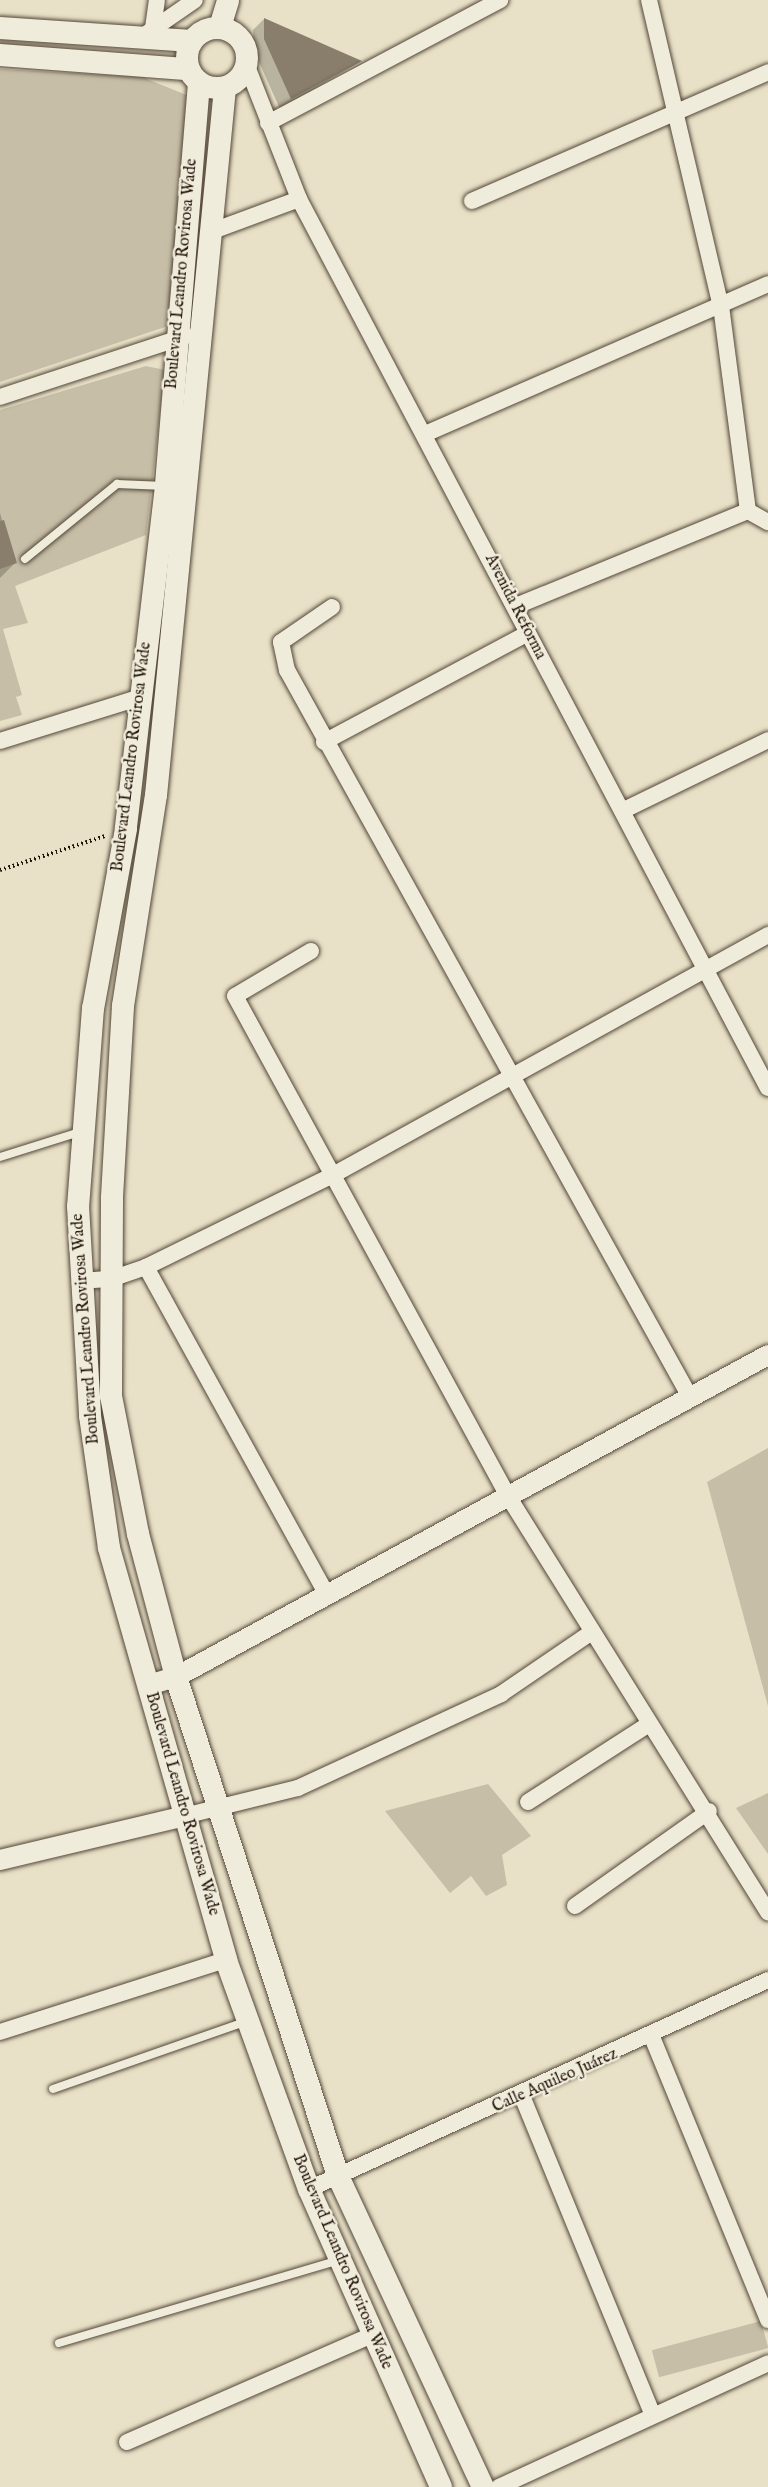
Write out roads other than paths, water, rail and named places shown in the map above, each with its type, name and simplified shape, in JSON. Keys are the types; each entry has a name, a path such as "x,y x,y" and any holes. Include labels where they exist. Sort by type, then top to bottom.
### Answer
{"main road":[{"path":"0,28 148,32 192,41 220,27 228,0"},
{"path":"0,55 194,76 225,88 247,66 241,39 220,27"},
{"path":"192,41 194,76"},
{"name":"Boulevard Leandro Rovirosa Wade","path":"194,76 175,342 175,487 156,795 123,1006 111,1279 111,1396 138,1534 176,1677 215,1811 338,2176 483,2487"},
{"name":"Boulevard Leandro Rovirosa Wade","path":"225,88 200,328 138,699 126,829 93,1008 84,1130 80,1281 90,1416 109,1548 226,1960 309,2189 441,2487"},
{"path":"93,1008 123,1006"}],"street":[{"path":"148,32 158,0"},
{"path":"148,32 195,0"},
{"path":"268,123 500,0"},
{"path":"649,0 679,108 721,306 748,511"},
{"name":"Avenida Reforma","path":"247,66 299,199 624,810 768,1088"},
{"path":"472,201 679,108 768,72"},
{"path":"210,232 299,199"},
{"path":"425,434 768,284"},
{"path":"0,397 175,342 200,328"},
{"path":"748,511 768,522"},
{"path":"516,606 748,511"},
{"path":"332,607 281,642 287,670 324,742 509,1076 690,1397"},
{"path":"324,742 528,633"},
{"path":"0,741 138,699"},
{"path":"624,810 768,740"},
{"path":"80,1281 111,1279 146,1267 335,1174 704,967 768,935"},
{"path":"311,951 235,996 335,1174 508,1496 649,1724 709,1811 768,1912"},
{"path":"146,1267 326,1593"},
{"path":"149,1685 176,1677 326,1593 768,1355"},
{"path":"0,1860 184,1816 215,1811 298,1788 501,1694 592,1632"},
{"path":"528,1802 649,1724"},
{"path":"575,1906 709,1811"},
{"path":"0,2032 226,1960"},
{"name":"Calle Aquileo Juárez","path":"309,2189 652,2037 768,1980"},
{"path":"652,2037 768,2320"},
{"path":"522,2096 653,2415"},
{"path":"127,2442 372,2335"},
{"path":"499,2487 768,2363"}],"lane":[{"path":"25,559 117,484 175,487"},
{"path":"0,1156 84,1130"},
{"path":"53,2089 247,2021"},
{"path":"59,2343 339,2260"}]}
